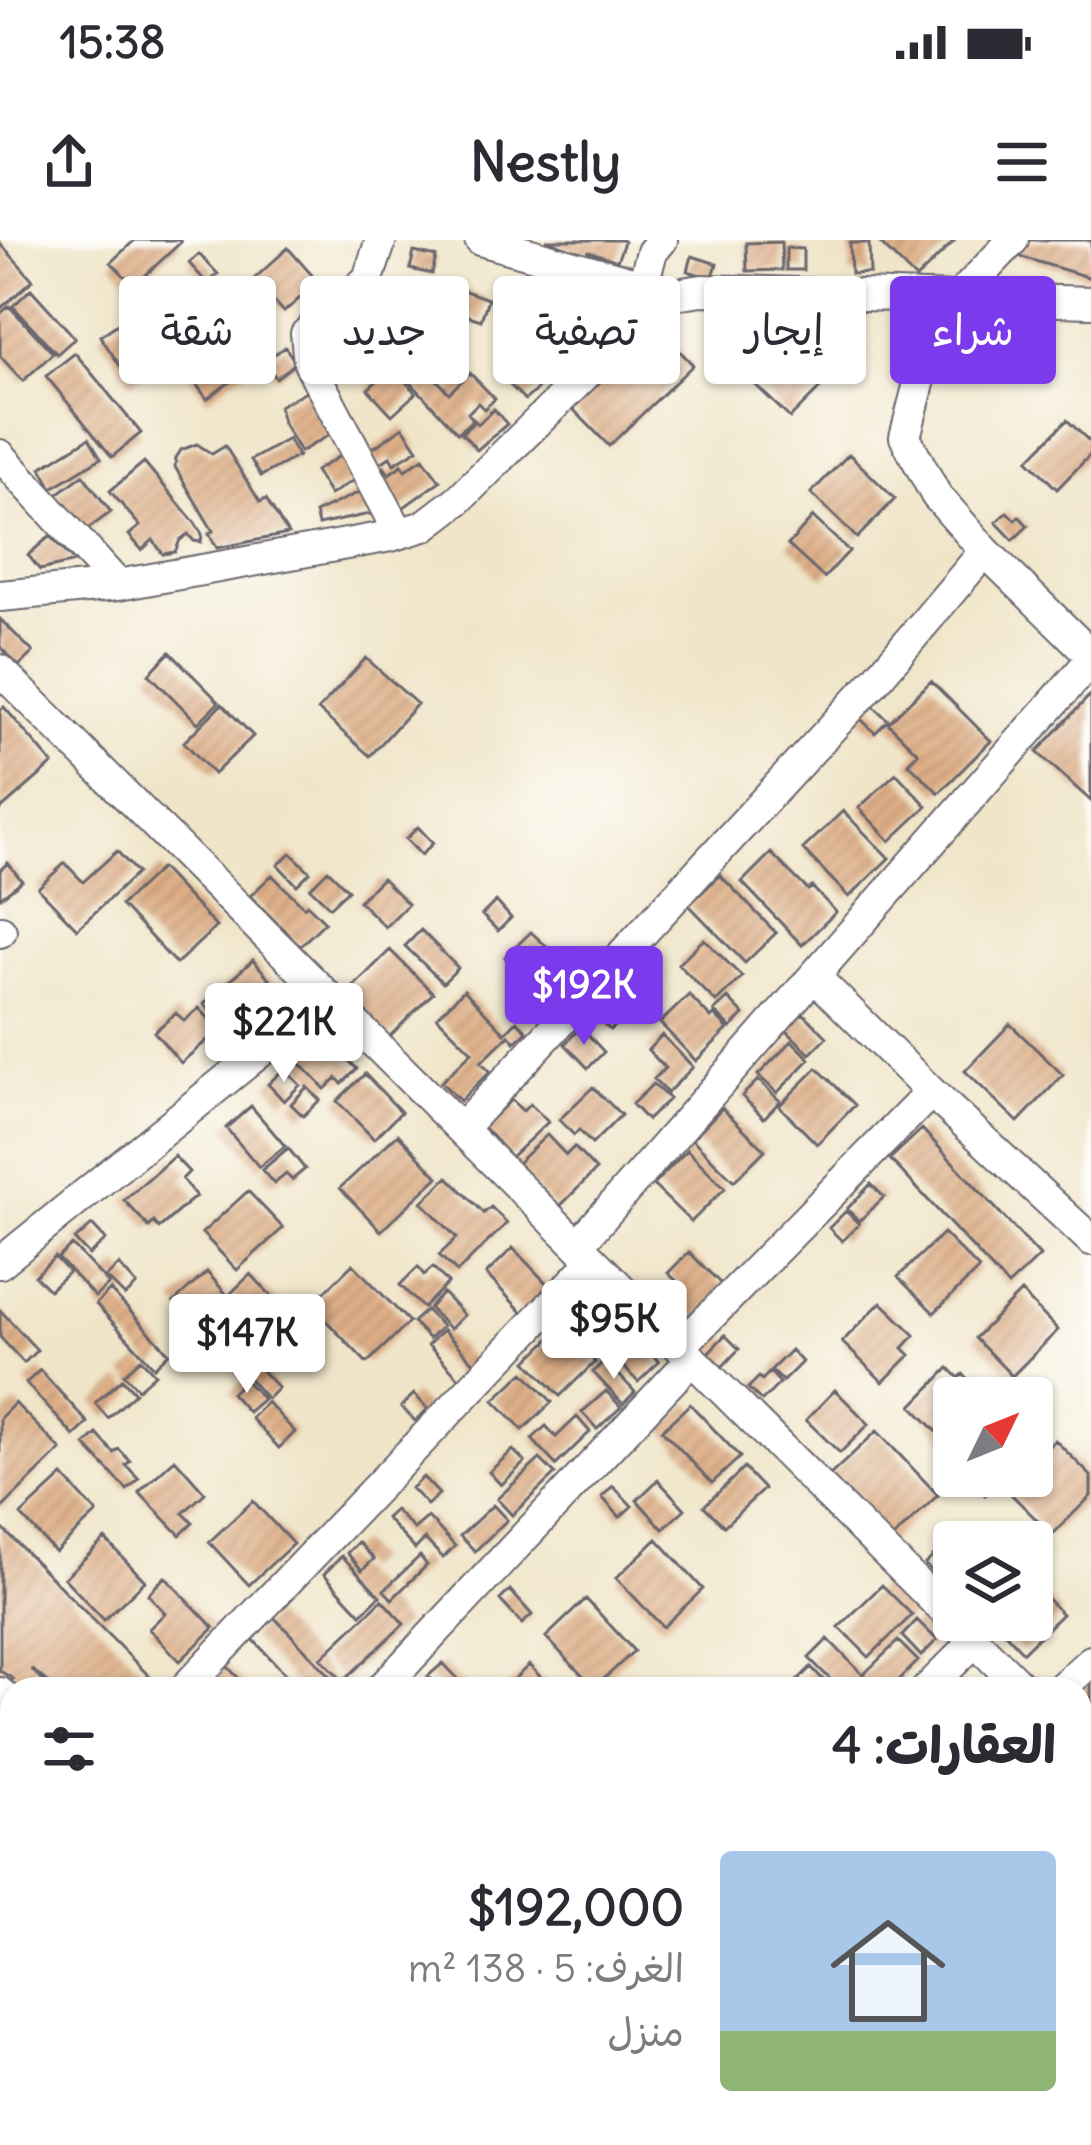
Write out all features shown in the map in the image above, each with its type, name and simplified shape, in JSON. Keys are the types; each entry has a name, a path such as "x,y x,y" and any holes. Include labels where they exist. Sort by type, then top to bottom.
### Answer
{"street":[{"path":"381,240 368,279 306,334 309,363 399,533"},
{"path":"480,240 604,276"},
{"path":"645,276 652,252 662,240"},
{"path":"979,276 1013,240"},
{"path":"680,293 890,295"},
{"path":"1056,301 1091,302"},
{"path":"0,596 118,584 424,526 458,500 576,384"},
{"path":"195,1677 585,1253 814,976 1091,658 936,495 905,437 919,384"},
{"path":"0,455 118,584"},
{"path":"461,1129 876,680 985,551"},
{"path":"0,670 933,1599"},
{"path":"814,976 1091,1240"},
{"path":"0,1263 328,997"},
{"path":"392,1677 931,1092"},
{"path":"939,1677 975,1641 1011,1677"}],"building":[{"path":"135,240 181,242 145,276 124,276 111,262"},
{"path":"546,240 622,240 624,242 617,261"},
{"path":"877,240 955,240 919,276 913,276"},
{"path":"1029,240 1091,240 1091,278 1015,255"},
{"path":"781,242 782,270 747,271 746,243"},
{"path":"0,243 33,280 0,309"},
{"path":"850,243 869,243 870,273 851,274"},
{"path":"288,248 313,276 300,276 300,298 284,312 276,303 276,276 257,276"},
{"path":"786,248 803,249 803,270 786,270"},
{"path":"414,252 436,257 432,274 410,269"},
{"path":"199,254 218,274 201,276 189,263"},
{"path":"692,256 717,264 713,276 688,271"},
{"path":"31,289 75,338 57,354 13,306"},
{"path":"469,292 488,299 481,320 469,316"},
{"path":"9,306 53,353 23,381 0,356 0,314"},
{"path":"119,323 119,364 100,336"},
{"path":"285,347 296,363 276,378 276,353"},
{"path":"680,351 693,365 680,378"},
{"path":"75,353 141,433 112,457 46,376"},
{"path":"470,373 495,399 484,409 478,403 468,413 473,419 458,433 412,384 441,384 449,393 458,384 469,384"},
{"path":"196,384 227,384 207,399"},
{"path":"373,384 408,384 416,393 392,415 368,389"},
{"path":"511,384 543,384 525,400"},
{"path":"597,384 673,384 609,446 572,408"},
{"path":"755,384 822,384 790,418"},
{"path":"310,389 336,431 300,452 279,406"},
{"path":"494,409 507,424 477,450 462,433"},
{"path":"1067,420 1091,443 1091,454 1057,489 1028,460"},
{"path":"403,427 418,449 394,464 390,457 378,465 369,451"},
{"path":"89,438 101,458 52,488 41,468"},
{"path":"288,439 298,456 261,476 251,460"},
{"path":"197,444 212,454 225,446 260,502 266,499 288,534 217,548 209,534 213,531 175,467 181,450"},
{"path":"343,454 357,478 330,495 315,471"},
{"path":"849,454 895,499 857,538 811,493"},
{"path":"423,458 440,481 396,513 371,477 384,467 389,474 402,465 405,470"},
{"path":"144,462 195,523 201,542 188,534 175,552 163,554 153,540 142,550 129,535 140,526 110,491"},
{"path":"83,475 111,512 84,532 56,495"},
{"path":"364,490 379,512 318,525 315,513"},
{"path":"1007,512 1028,526 1013,540 996,522"},
{"path":"813,517 849,551 824,578 788,545"},
{"path":"50,536 75,562 40,570 28,555"},
{"path":"0,619 33,652 19,666 0,647"},
{"path":"170,652 219,702 198,723 149,674"},
{"path":"366,658 417,704 370,756 318,710"},
{"path":"931,681 991,741 939,793 908,763 918,753 888,723"},
{"path":"1091,694 1091,801 1037,752"},
{"path":"869,702 888,720 875,733 856,714"},
{"path":"222,704 253,736 214,774 184,742"},
{"path":"4,707 53,764 0,810 0,710"},
{"path":"896,773 927,806 890,841 859,808"},
{"path":"843,811 889,858 849,897 803,849"},
{"path":"418,827 433,843 421,855 406,839"},
{"path":"117,851 137,873 77,929 38,888 65,863 83,882"},
{"path":"291,853 310,872 297,885 278,865"},
{"path":"771,853 836,912 802,945 742,882"},
{"path":"8,863 22,881 0,898 0,870"},
{"path":"161,868 216,927 176,964 121,905"},
{"path":"328,870 348,890 330,907 310,888"},
{"path":"272,875 325,922 300,946 250,896"},
{"path":"720,875 776,933 745,963 689,905"},
{"path":"382,878 408,904 385,927 359,901"},
{"path":"496,901 511,918 498,931 482,915"},
{"path":"421,930 458,968 443,983 405,946"},
{"path":"531,932 546,946 519,972 505,957"},
{"path":"704,939 742,977 716,1002 678,964"},
{"path":"390,950 433,993 387,1039 344,996"},
{"path":"548,955 557,964 563,958 580,975 557,998 531,972"},
{"path":"642,957 657,972 640,989 626,974"},
{"path":"253,960 275,985 225,1028 204,1004"},
{"path":"525,972 542,989 526,1005 509,987"},
{"path":"464,990 505,1033 517,1021 527,1031 515,1042 509,1035 481,1062 490,1071 460,1101 441,1082 472,1052 437,1017"},
{"path":"608,993 628,1013 610,1030 590,1010"},
{"path":"689,995 728,1029 696,1061 660,1023"},
{"path":"728,998 744,1015 731,1028 714,1011"},
{"path":"199,1008 219,1030 181,1063 154,1032 176,1013 184,1021"},
{"path":"803,1013 827,1037 810,1054 786,1030"},
{"path":"1010,1024 1063,1075 1018,1122 965,1071"},
{"path":"581,1027 604,1052 588,1068 565,1044"},
{"path":"317,1028 357,1069 342,1084 337,1078 325,1089 291,1054"},
{"path":"662,1035 693,1067 667,1093 654,1079 665,1068 648,1050"},
{"path":"792,1041 810,1059 777,1093 758,1075"},
{"path":"817,1068 855,1105 817,1144 779,1106"},
{"path":"284,1069 300,1085 284,1101 268,1084"},
{"path":"365,1074 401,1112 374,1139 337,1101"},
{"path":"758,1080 780,1101 764,1118 742,1096"},
{"path":"653,1084 669,1099 647,1120 632,1104"},
{"path":"307,1087 320,1100 303,1116 291,1104"},
{"path":"593,1087 621,1115 592,1144 579,1130 574,1135 559,1120"},
{"path":"511,1100 523,1111 530,1104 548,1122 511,1157 483,1127"},
{"path":"251,1106 285,1146 259,1167 226,1128"},
{"path":"722,1108 765,1150 734,1181 692,1139"},
{"path":"922,1129 1040,1256 1008,1286 890,1159"},
{"path":"398,1134 438,1177 381,1231 340,1188"},
{"path":"547,1135 566,1155 574,1147 596,1170 556,1210 514,1166"},
{"path":"288,1148 305,1169 292,1180 286,1174 274,1184 262,1170"},
{"path":"687,1150 725,1188 691,1222 653,1185"},
{"path":"174,1156 189,1172 182,1179 196,1196 159,1228 154,1222 149,1227 124,1200"},
{"path":"448,1177 484,1213 491,1207 507,1223 457,1272 439,1255 457,1238 422,1202"},
{"path":"871,1184 884,1197 859,1221 847,1209"},
{"path":"248,1191 283,1228 237,1270 202,1233"},
{"path":"846,1211 859,1224 842,1241 829,1228"},
{"path":"92,1225 106,1240 89,1255 75,1240"},
{"path":"943,1233 979,1269 934,1313 898,1277"},
{"path":"72,1245 109,1284 95,1297 58,1258"},
{"path":"513,1248 550,1287 523,1313 486,1274"},
{"path":"689,1252 727,1290 688,1329 666,1307 684,1288 668,1273"},
{"path":"55,1257 69,1272 49,1290 35,1276"},
{"path":"353,1264 409,1322 367,1363 311,1305"},
{"path":"119,1265 137,1285 125,1296 106,1277"},
{"path":"418,1267 424,1275 433,1267 448,1283 423,1308 400,1285"},
{"path":"207,1272 227,1295 195,1325 174,1302"},
{"path":"251,1274 285,1311 265,1330 231,1293"},
{"path":"110,1290 169,1353 154,1367 96,1304"},
{"path":"1021,1292 1058,1330 1012,1376 975,1338"},
{"path":"443,1293 464,1315 450,1329 429,1308"},
{"path":"881,1302 915,1335 903,1348 910,1355 883,1382 842,1342"},
{"path":"227,1304 268,1348 240,1374 199,1330"},
{"path":"0,1310 37,1350 24,1363 0,1337"},
{"path":"426,1310 442,1326 429,1339 413,1322"},
{"path":"623,1323 659,1362 638,1382 601,1343"},
{"path":"562,1327 595,1362 560,1396 527,1361"},
{"path":"443,1330 477,1366 462,1381 428,1345"},
{"path":"725,1335 739,1349 722,1367 708,1353"},
{"path":"791,1350 802,1362 783,1381 771,1370"},
{"path":"141,1359 155,1374 138,1389 124,1374"},
{"path":"605,1360 635,1392 623,1404 593,1372"},
{"path":"257,1365 278,1388 267,1399 246,1375"},
{"path":"40,1370 88,1423 74,1436 26,1383"},
{"path":"524,1372 552,1402 523,1430 494,1400"},
{"path":"770,1372 780,1383 762,1401 748,1388"},
{"path":"122,1379 135,1393 108,1418 95,1403"},
{"path":"245,1380 263,1399 248,1412 231,1393"},
{"path":"933,1384 933,1428 912,1406"},
{"path":"835,1390 869,1424 840,1453 806,1420"},
{"path":"606,1391 621,1407 597,1429 582,1412"},
{"path":"414,1394 428,1409 415,1421 401,1407"},
{"path":"267,1402 295,1432 279,1448 251,1418"},
{"path":"15,1403 61,1450 0,1510 0,1418"},
{"path":"690,1404 740,1457 712,1483 662,1430"},
{"path":"577,1417 590,1432 556,1465 532,1439 546,1426 556,1437"},
{"path":"877,1431 936,1497 889,1542 828,1477"},
{"path":"97,1434 114,1453 119,1449 130,1461 126,1465 139,1479 127,1490 85,1445"},
{"path":"1053,1442 1091,1476 1091,1496 1053,1534 1053,1521 1038,1521 1014,1497 1053,1497"},
{"path":"513,1450 525,1462 501,1485 489,1472"},
{"path":"175,1459 205,1493 183,1513 193,1523 180,1535 139,1492"},
{"path":"540,1459 555,1474 512,1515 497,1499"},
{"path":"744,1468 764,1489 724,1526 704,1506"},
{"path":"63,1476 97,1513 55,1552 21,1515"},
{"path":"423,1477 439,1494 427,1505 411,1488"},
{"path":"658,1480 685,1509 663,1529 637,1500"},
{"path":"613,1486 632,1506 620,1517 602,1497"},
{"path":"253,1501 293,1544 249,1585 209,1542"},
{"path":"493,1505 507,1520 475,1551 460,1536"},
{"path":"395,1510 414,1529 428,1517 455,1546 443,1558 425,1539 415,1549 386,1518"},
{"path":"0,1526 150,1677 41,1677 31,1669 39,1677 10,1677 0,1671"},
{"path":"105,1539 145,1581 104,1620 64,1578"},
{"path":"657,1539 703,1589 663,1627 616,1578"},
{"path":"358,1542 374,1559 362,1570 347,1553"},
{"path":"342,1556 380,1596 361,1614 324,1574"},
{"path":"420,1556 427,1565 392,1599 384,1590"},
{"path":"165,1577 214,1628 180,1661 149,1629 165,1613 148,1594"},
{"path":"882,1585 912,1615 869,1657 839,1627"},
{"path":"510,1590 532,1615 522,1624 500,1600"},
{"path":"586,1599 634,1651 606,1677 584,1677 546,1637"},
{"path":"382,1600 404,1624 347,1677 339,1677 321,1658"},
{"path":"272,1615 331,1677 288,1677 250,1636"},
{"path":"917,1620 936,1641 921,1656 902,1636"},
{"path":"828,1639 863,1675 898,1641 918,1661 902,1677 828,1677 809,1658"},
{"path":"1013,1641 1034,1641 1023,1652"},
{"path":"224,1663 237,1677 209,1677"},
{"path":"443,1663 456,1677 429,1677"},
{"path":"529,1665 540,1677 516,1677"},
{"path":"811,1667 821,1677 801,1677"}]}
